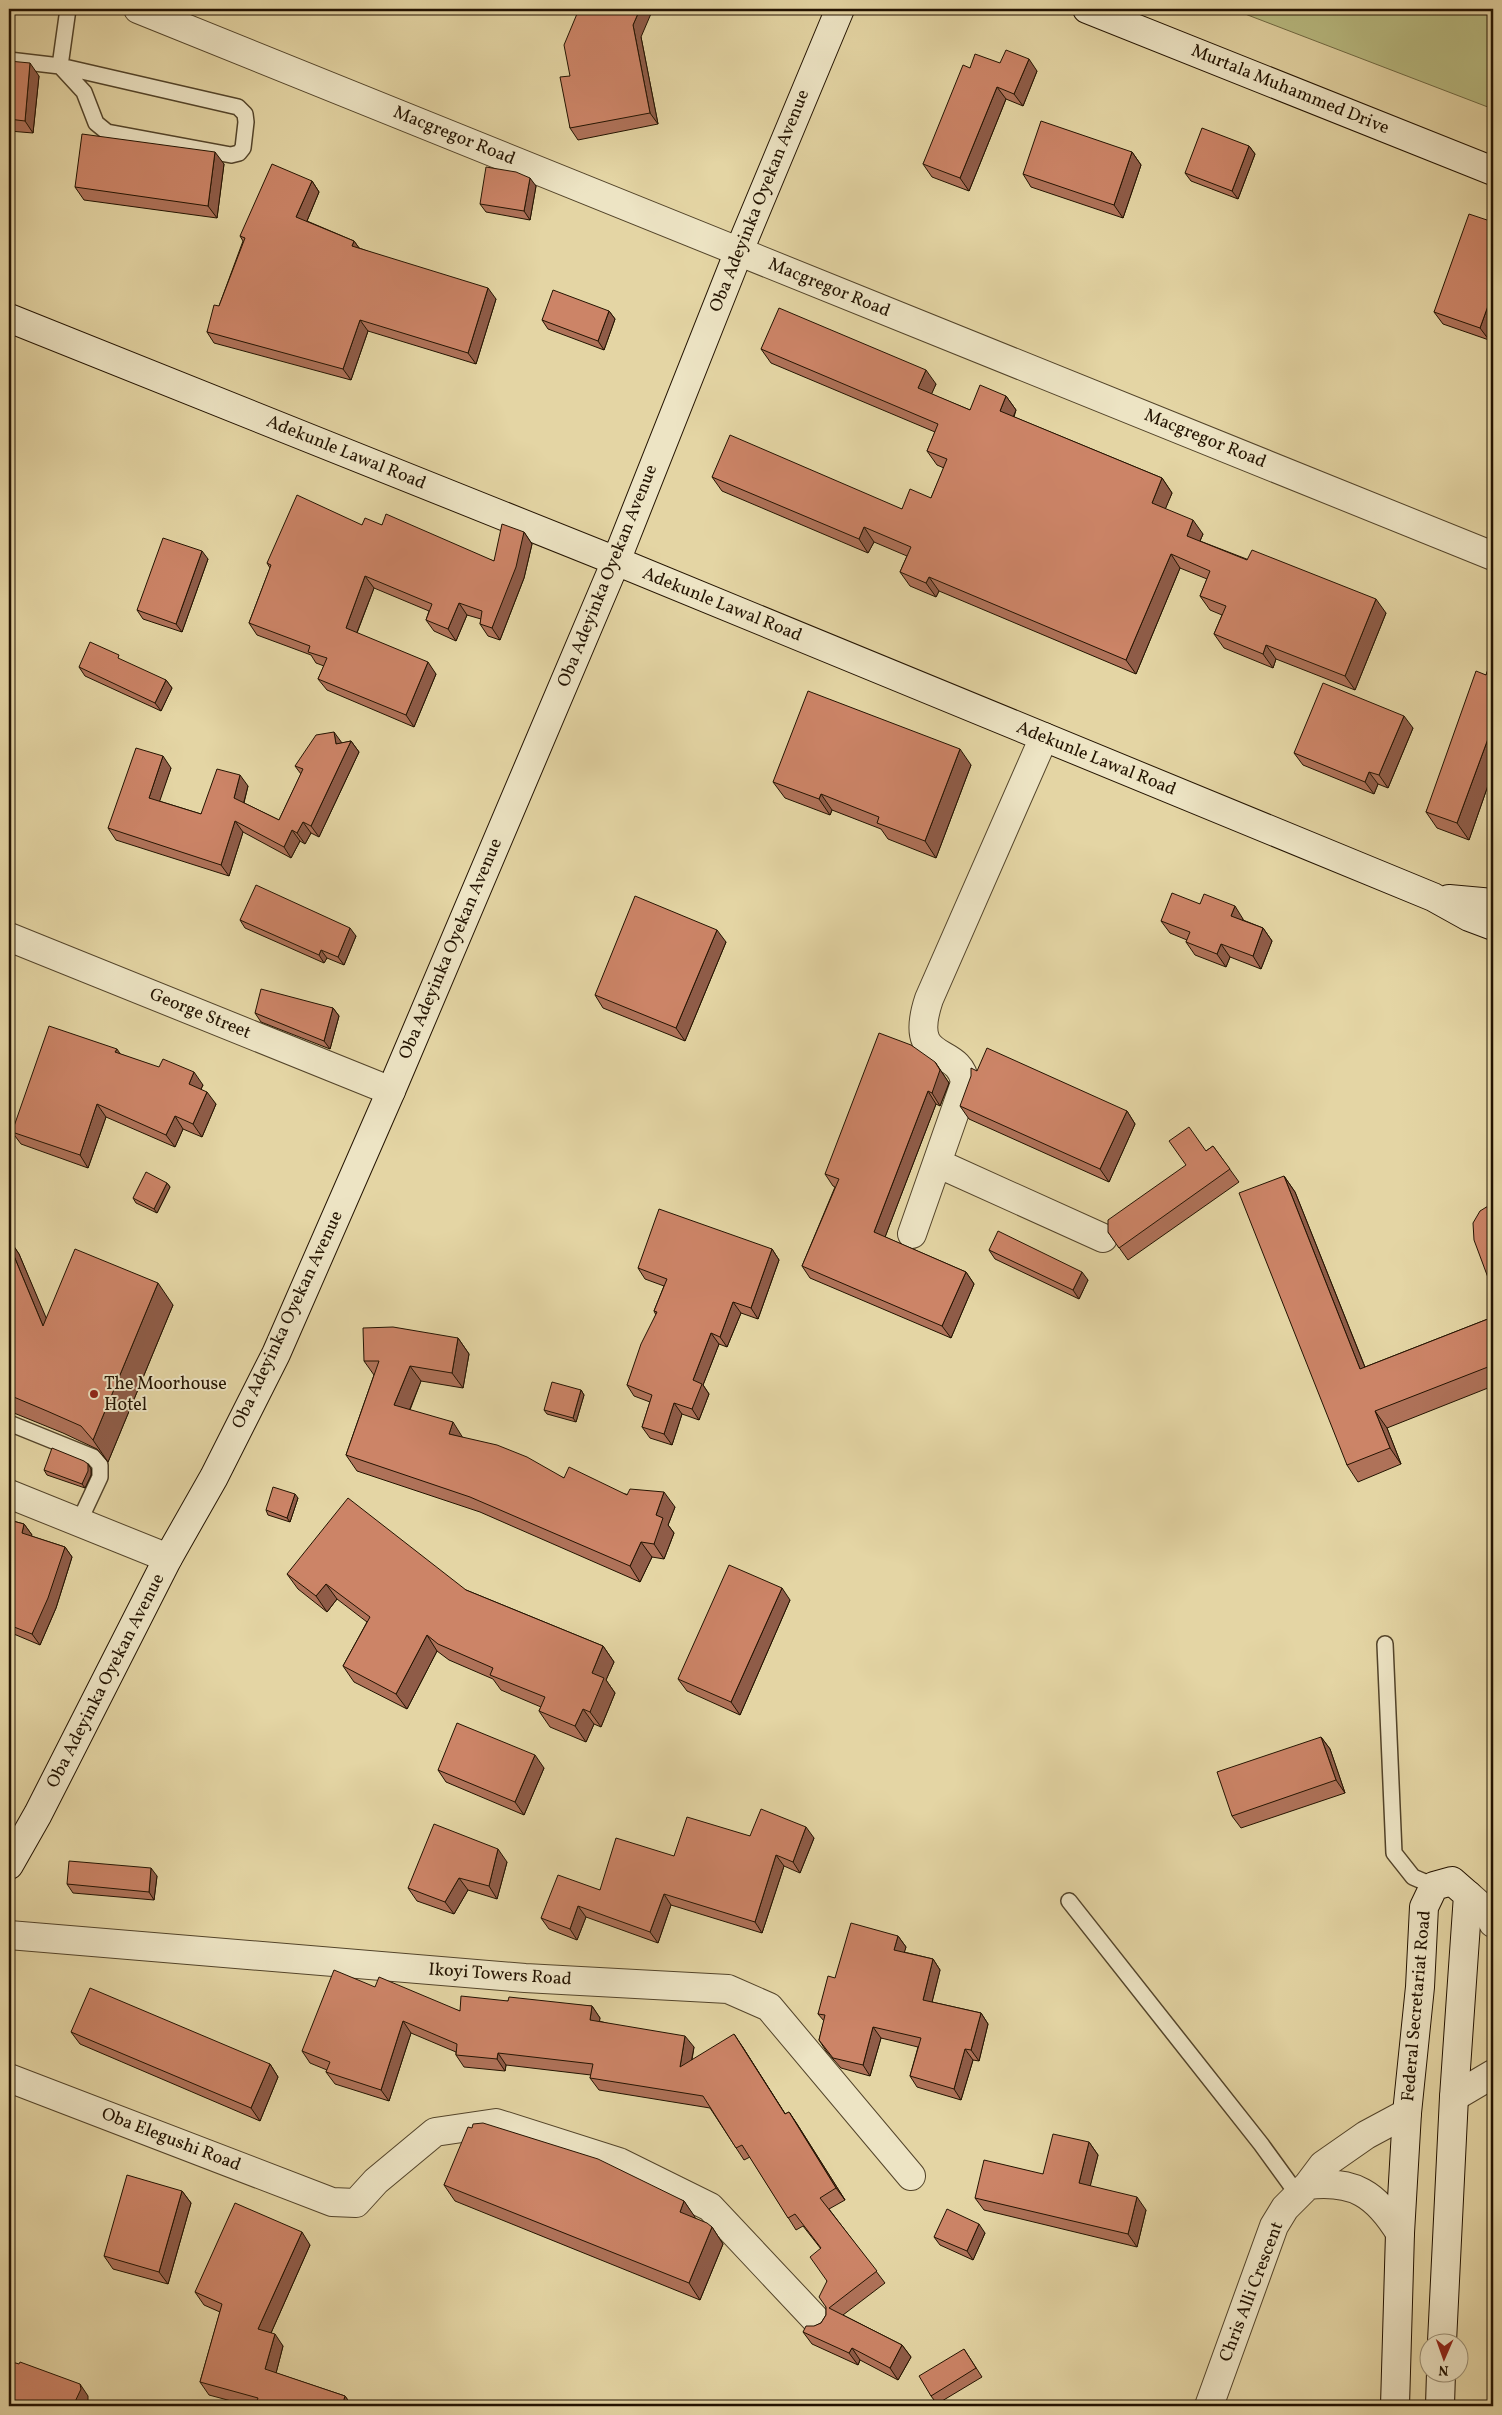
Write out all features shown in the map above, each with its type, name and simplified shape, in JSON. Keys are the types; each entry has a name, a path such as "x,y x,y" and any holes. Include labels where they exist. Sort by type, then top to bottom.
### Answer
{"street":[{"name":"Macgregor Road","path":"138,9 1493,556"},
{"name":"Oba Adeyinka Oyekan Avenue","path":"9,1865 38,1814 168,1558 214,1477 276,1354 391,1090 616,561 739,251 840,9"},
{"name":"Murtala Muhammed Drive","path":"1087,9 1493,171"},
{"name":"Adekunle Lawal Road","path":"9,318 616,561 1433,897"},
{"path":"912,1234 965,1083 962,1071 925,1041 922,1032 922,1020 929,999 1044,737"},
{"path":"1433,897 1493,903"},
{"path":"1433,897 1469,917 1493,926"},
{"name":"George Street","path":"9,937 391,1090"},
{"path":"938,1163 1103,1238"},
{"path":"9,1494 168,1558"},
{"name":"Federal Secretariat Road","path":"1395,2406 1400,2232 1407,2113 1420,1987 1424,1906 1434,1886 1452,1881 1468,1896"},
{"path":"1468,1896 1488,1912 1493,1923"},
{"path":"1442,2332 1454,2097 1468,1896"},
{"name":"Ikoyi Towers Road","path":"9,1935 524,1978 728,1989 769,2007 910,2176"},
{"path":"1454,2097 1493,2074"},
{"name":"Oba Elegushi Road","path":"9,2078 332,2202 356,2203 376,2181 435,2132 496,2123 619,2162 710,2206 819,2323"},
{"name":"Chris Alli Crescent","path":"1209,2406 1274,2226 1285,2208 1303,2190 1323,2165 1338,2153 1407,2113"},
{"path":"1303,2190 1339,2184 1360,2190 1380,2205 1400,2232"},
{"path":"1440,2406 1441,2382"}],"lane":[{"path":"60,66 68,9"},
{"path":"9,60 60,66 238,107 245,114 246,122 243,148 239,153 231,155 107,132 96,123 84,92 60,66"},
{"path":"9,1424 93,1457 100,1465 100,1477 79,1522"},
{"path":"1385,1644 1394,1853 1412,1877 1434,1886"},
{"path":"1069,1901 1261,2144 1303,2190"}],"green space":[{"path":"1232,9 1493,9 1493,109"}],"building":[{"path":"579,9 640,9 633,25 650,113 570,128 560,77 570,76 564,45"},
{"path":"1006,50 1029,59 1014,94 997,87 960,178 923,164 963,65 970,68 975,54 1000,63"},
{"path":"9,61 30,63 25,121 9,119"},
{"path":"1041,121 1132,152 1114,205 1023,174"},
{"path":"1202,128 1249,146 1232,191 1185,173"},
{"path":"82,134 215,152 208,206 75,187"},
{"path":"272,164 312,181 296,217 354,241 352,246 488,288 468,353 360,320 343,369 207,332 214,305 219,306 245,238 240,236"},
{"path":"486,167 516,172 530,178 524,211 480,204"},
{"path":"1469,214 1493,222 1493,292 1480,328 1434,312"},
{"path":"553,290 609,311 598,341 542,320"},
{"path":"779,308 926,370 918,388 970,410 980,385 1006,396 1000,411 1162,478 1152,503 1193,520 1187,536 1247,560 1252,550 1376,599 1345,676 1266,645 1263,654 1214,634 1226,606 1200,596 1210,571 1171,554 1126,660 929,577 926,583 900,572 911,547 864,527 859,539 712,477 730,435 902,509 910,489 931,498 947,459 927,451 938,424 761,349"},
{"path":"297,495 362,525 365,518 382,525 386,514 494,561 502,524 524,532 516,567 492,628 480,624 482,611 459,603 448,629 426,620 432,604 365,576 346,628 428,662 406,715 318,679 327,658 308,652 310,646 249,623 271,565 267,563"},
{"path":"163,538 202,551 176,624 137,610"},
{"path":"90,642 119,655 118,658 166,680 155,703 79,667"},
{"path":"1493,656 1493,737 1489,736 1457,823 1426,812 1476,671 1486,675"},
{"path":"1323,683 1404,716 1379,775 1369,772 1365,782 1294,753"},
{"path":"808,691 960,749 925,841 877,823 879,817 821,794 819,799 773,782"},
{"path":"334,732 336,744 351,741 311,826 303,822 297,833 292,830 284,847 235,821 221,865 108,828 136,748 163,756 149,798 201,814 217,769 240,775 234,798 279,820 303,769 295,766 316,735"},
{"path":"256,885 350,928 338,957 321,950 319,955 240,920"},
{"path":"1172,893 1200,904 1204,894 1235,906 1231,916 1263,928 1253,956 1221,944 1217,954 1186,942 1190,932 1161,921"},
{"path":"635,896 717,930 676,1028 595,995"},
{"path":"261,989 333,1008 324,1041 255,1013"},
{"path":"49,1026 117,1049 115,1052 159,1067 163,1059 194,1072 189,1084 207,1092 193,1124 175,1116 166,1135 97,1104 80,1155 12,1132"},
{"path":"879,1033 911,1045 935,1062 940,1070 932,1093 928,1091 874,1232 966,1272 942,1326 802,1266 839,1179 825,1174"},
{"path":"987,1048 1127,1111 1100,1169 960,1106 971,1076 971,1068 977,1071"},
{"path":"1189,1127 1206,1151 1213,1146 1230,1169 1119,1248 1108,1232 1108,1220 1186,1165 1169,1141"},
{"path":"146,1172 167,1183 154,1209 133,1198"},
{"path":"1284,1176 1360,1369 1493,1317 1493,1365 1375,1411 1390,1448 1347,1465 1239,1193"},
{"path":"1493,1203 1493,1291 1474,1240 1473,1223 1480,1211"},
{"path":"659,1209 772,1249 751,1308 733,1302 720,1337 711,1333 693,1380 702,1384 692,1409 674,1403 664,1434 642,1427 652,1395 627,1385 641,1344 657,1312 654,1311 667,1279 638,1268"},
{"path":"998,1231 1082,1272 1073,1290 989,1250"},
{"path":"9,1244 43,1326 75,1249 158,1283 93,1440 81,1426 9,1395"},
{"path":"393,1327 458,1338 452,1373 410,1366 394,1405 453,1422 449,1434 497,1445 527,1457 564,1478 569,1467 627,1495 630,1489 664,1492 656,1515 663,1518 654,1544 641,1542 630,1566 470,1497 346,1455 379,1361 364,1361 363,1328"},
{"path":"552,1382 581,1390 573,1418 544,1410"},
{"path":"52,1448 88,1464 88,1471 82,1484 44,1470"},
{"path":"273,1487 295,1494 287,1518 266,1510"},
{"path":"348,1498 466,1590 603,1646 592,1673 604,1678 590,1712 583,1709 575,1726 539,1711 545,1697 490,1675 493,1668 438,1644 427,1635 396,1694 343,1666 370,1617 326,1584 316,1596 287,1574"},
{"path":"9,1520 24,1524 22,1533 65,1547 48,1598 32,1634 9,1625"},
{"path":"729,1565 782,1588 731,1702 678,1679"},
{"path":"457,1723 535,1755 515,1802 438,1770"},
{"path":"1321,1737 1336,1780 1232,1816 1217,1772"},
{"path":"761,1809 806,1827 793,1862 776,1855 755,1922 664,1894 650,1932 578,1906 570,1929 541,1918 558,1875 600,1890 616,1838 674,1856 687,1817 750,1836"},
{"path":"434,1824 498,1849 489,1886 459,1878 445,1902 408,1888"},
{"path":"69,1861 151,1868 149,1892 67,1884"},
{"path":"851,1923 898,1936 894,1950 933,1959 923,2000 981,2013 971,2050 965,2049 954,2089 910,2076 921,2038 873,2027 863,2065 833,2058 819,2040 825,2015 818,2014 828,1976 835,1978"},
{"path":"334,1970 375,1987 379,1977 460,2011 461,1996 508,2001 509,1997 592,2006 590,2020 685,2036 680,2067 734,2034 785,2114 789,2112 836,2188 820,2198 877,2271 829,2308 902,2345 890,2368 852,2348 849,2353 803,2332 806,2326 814,2326 821,2323 826,2315 826,2307 819,2297 827,2281 810,2257 821,2248 795,2214 788,2218 742,2145 736,2148 703,2096 590,2078 593,2064 498,2053 497,2059 456,2055 457,2044 403,2021 381,2090 326,2072 330,2062 302,2051"},
{"path":"90,1988 270,2064 251,2108 71,2032"},
{"path":"483,2123 598,2159 684,2201 680,2212 712,2227 689,2283 444,2185 468,2127 472,2128 473,2124"},
{"path":"1053,2134 1089,2142 1079,2183 1137,2197 1128,2234 975,2198 984,2160 1043,2174"},
{"path":"127,2175 182,2191 159,2272 104,2256"},
{"path":"235,2203 302,2232 258,2329 275,2334 265,2369 345,2396 342,2406 255,2406 258,2398 200,2382 222,2304 195,2292"},
{"path":"947,2209 979,2224 967,2251 934,2237"},
{"path":"1493,2251 1493,2274 1490,2274"},
{"path":"964,2349 976,2368 931,2396 919,2376"},
{"path":"9,2361 19,2364 20,2362 80,2384 81,2389 73,2406 9,2406"}],"place":[{"name":"The Moorhouse Hotel","path":"94,1394"}]}
